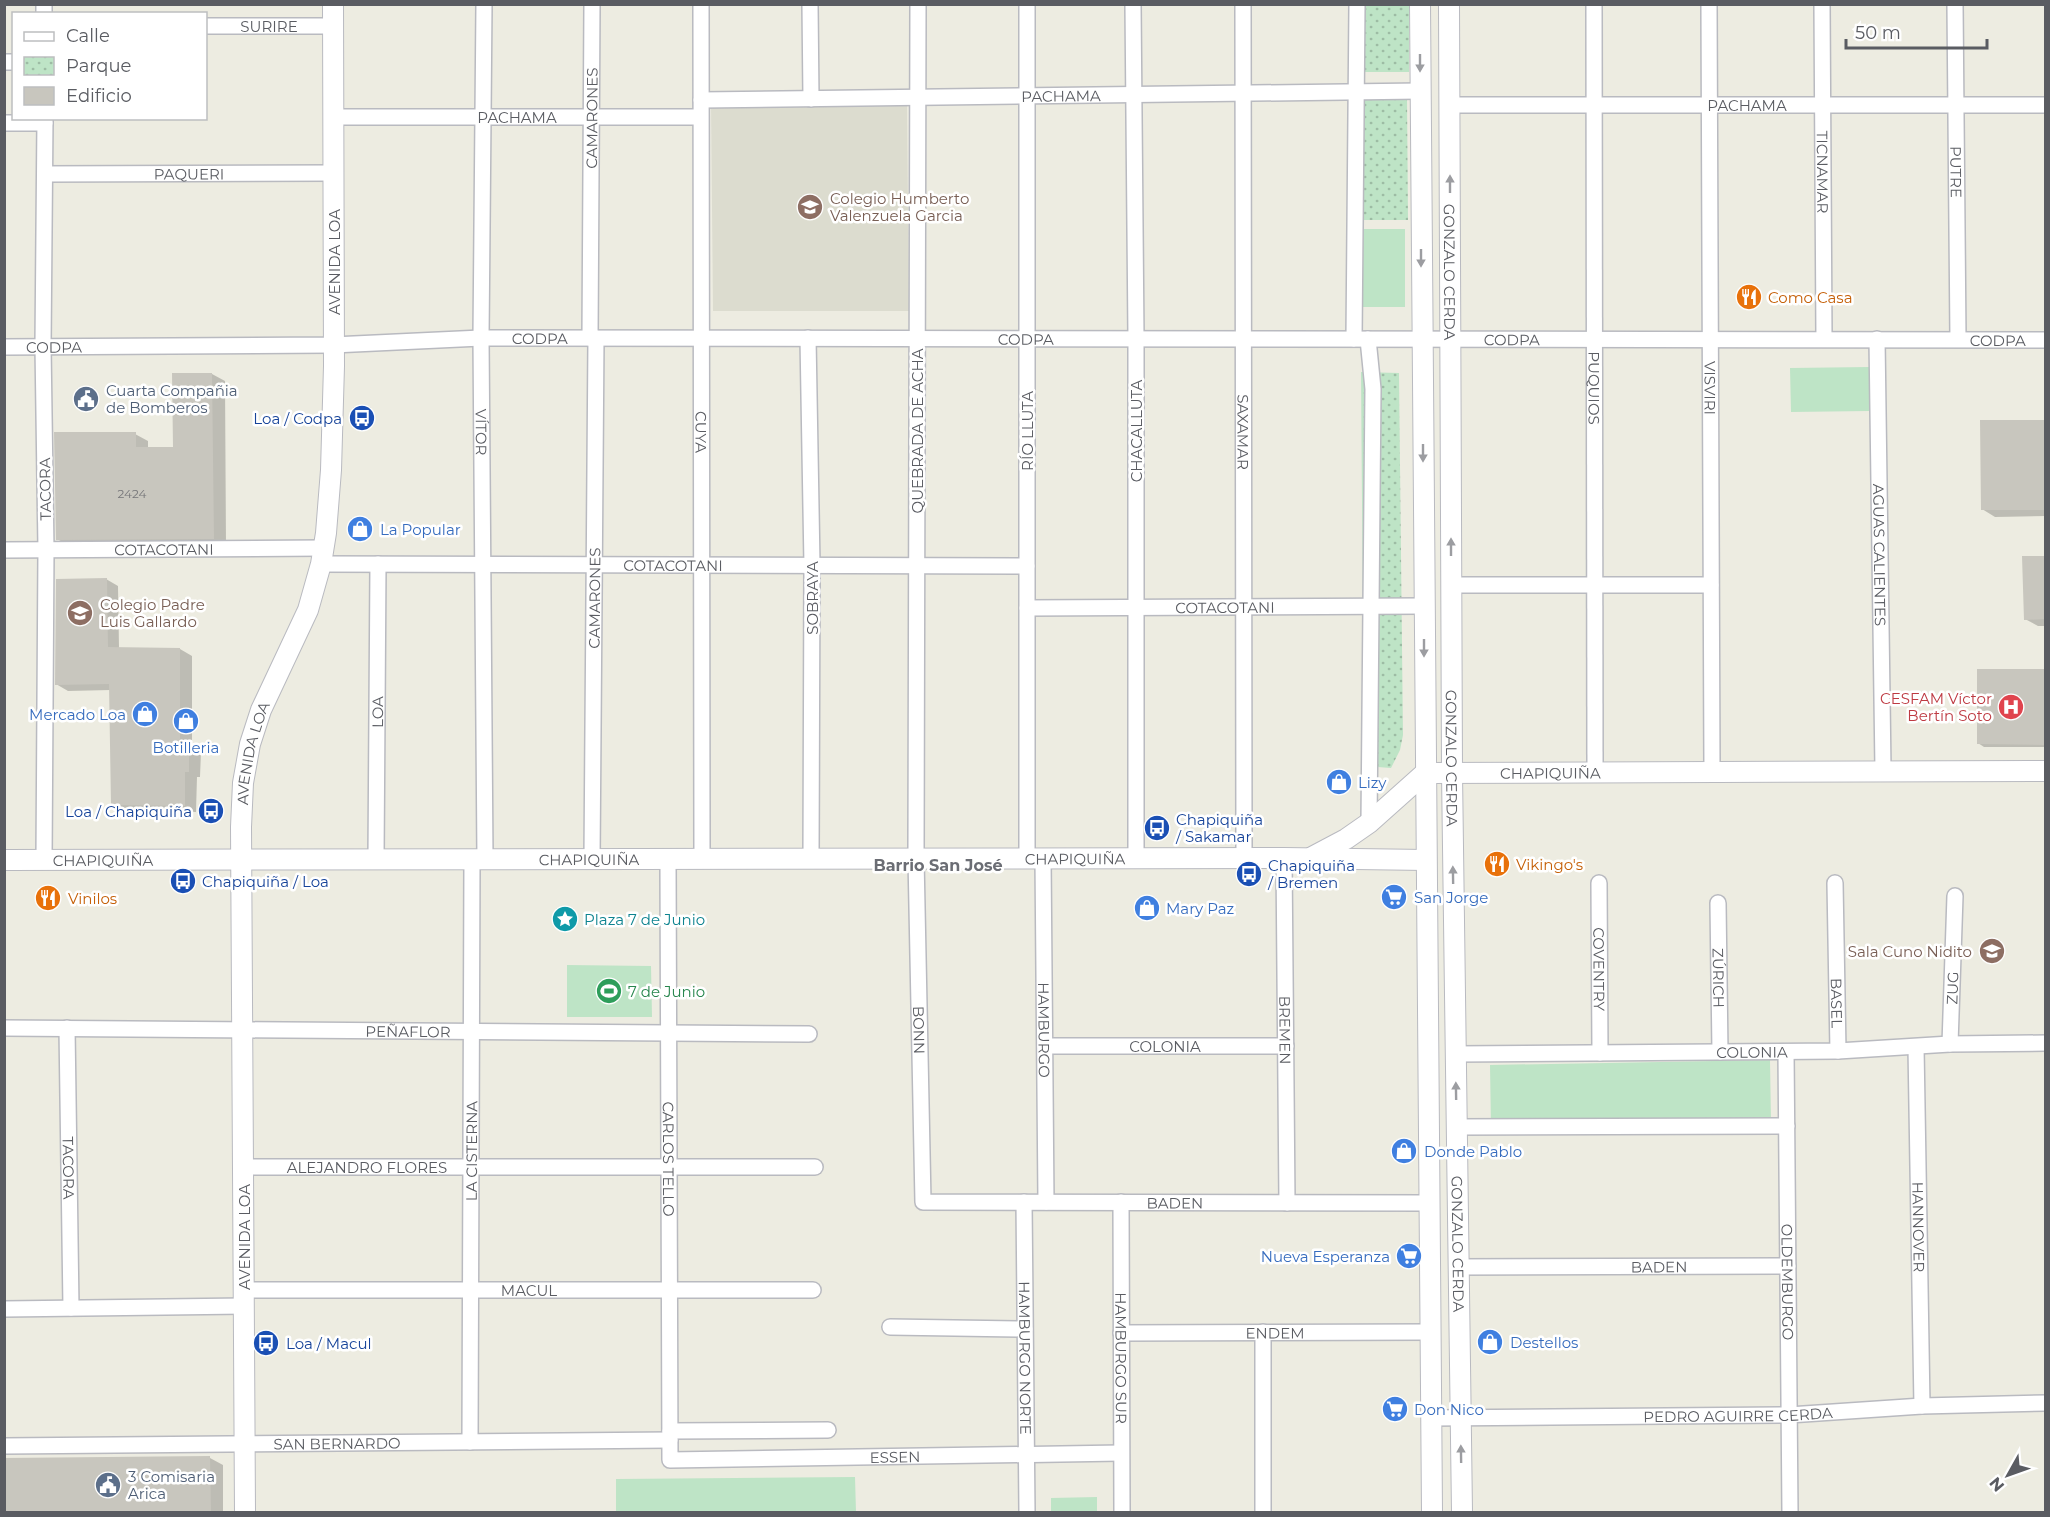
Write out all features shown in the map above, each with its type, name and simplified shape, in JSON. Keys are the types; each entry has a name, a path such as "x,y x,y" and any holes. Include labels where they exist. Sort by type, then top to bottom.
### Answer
{"street":[{"name":"AVENIDA LOA","path":"245,1512 243,783 250,744 265,702 300,629 315,588 322,556 331,470 333,4"},
{"name":"VÍTOR","path":"479,859 483,564 481,338 484,4"},
{"name":"CAMARONES","path":"592,4 594,565 592,859"},
{"name":"CUYA","path":"701,4 702,859"},
{"path":"810,4 811,99"},
{"name":"QUEBRADA DE ACHA","path":"916,858 918,4"},
{"name":"RÍO LLUTA","path":"1027,4 1027,608 1035,858"},
{"name":"CHACALLUTA","path":"1133,4 1136,338 1136,858"},
{"name":"SAXAMAR","path":"1243,4 1244,858"},
{"path":"1357,4 1361,339 1373,388 1369,823"},
{"name":"GONZALO CERDA","path":"1420,4 1432,1512"},
{"name":"GONZALO CERDA","path":"1449,4 1452,773 1462,1512"},
{"name":"PUQUIOS","path":"1594,4 1596,772"},
{"name":"VISVIRI","path":"1709,4 1712,771"},
{"name":"TICNAMAR","path":"1822,4 1824,339"},
{"name":"PUTRE","path":"1955,4 1958,339"},
{"name":"SURIRE","path":"207,26 333,26"},
{"name":"PACHAMA","path":"701,100 1420,91"},
{"name":"PACHAMA","path":"1450,105 2046,105"},
{"name":"PACHAMA","path":"333,117 700,117"},
{"path":"4,123 45,121"},
{"name":"TACORA","path":"44,860 45,121"},
{"name":"PAQUERI","path":"45,174 334,173"},
{"name":"CODPA","path":"4,346 333,345 481,338 2046,340"},
{"name":"SOBRAYA","path":"808,338 812,565 811,859"},
{"name":"AGUAS CALIENTES","path":"1877,339 1883,770"},
{"name":"COTACOTANI","path":"4,550 322,556 378,564 1028,566"},
{"name":"LOA","path":"376,859 378,564"},
{"path":"1452,585 1711,585"},
{"name":"COTACOTANI","path":"1027,608 1424,606"},
{"name":"CHAPIQUIÑA","path":"4,860 1310,858 1346,839 1369,823 1425,773 2046,771"},
{"name":"BONN","path":"916,858 923,1202"},
{"name":"HAMBURGO","path":"1035,858 1045,1046 1046,1202"},
{"name":"BREMEN","path":"1284,858 1287,1203"},
{"path":"1310,858 1426,860"},
{"name":"LA CISTERNA","path":"470,1442 471,1031 479,859"},
{"name":"CARLOS TELLO","path":"668,859 670,1460"},
{"name":"COVENTRY","path":"1599,883 1600,1053"},
{"name":"BASEL","path":"1835,883 1838,1052"},
{"name":"ZUG","path":"1950,1044 1955,896"},
{"name":"ZÚRICH","path":"1718,903 1720,1052"},
{"name":"PEÑAFLOR","path":"4,1028 809,1034"},
{"name":"TACORA","path":"67,1028 71,1308"},
{"name":"COLONIA","path":"1456,1054 1838,1052 1950,1044 2046,1043"},
{"name":"COLONIA","path":"1045,1046 1286,1046"},
{"name":"HANNOVER","path":"1916,1047 1922,1406"},
{"name":"OLDEMBURGO","path":"1786,1052 1790,1512"},
{"path":"1457,1127 1787,1126"},
{"name":"ALEJANDRO FLORES","path":"244,1167 815,1167"},
{"name":"BADEN","path":"923,1202 1428,1203"},
{"name":"HAMBURGO NORTE","path":"1024,1202 1027,1512"},
{"name":"HAMBURGO SUR","path":"1120,1202 1122,1512"},
{"name":"BADEN","path":"1458,1267 1788,1266"},
{"name":"MACUL","path":"4,1309 470,1290 813,1290"},
{"path":"890,1327 1025,1329"},
{"path":"1263,1332 1263,1512"},
{"name":"ENDEM","path":"1121,1333 1429,1332"},
{"name":"PEDRO AGUIRRE CERDA","path":"1430,1418 1789,1415 1922,1406 2046,1403"},
{"name":"SAN BERNARDO","path":"4,1446 470,1442 828,1430"},
{"name":"ESSEN","path":"670,1460 1121,1453"}],"shaded area":[{"name":"Colegio Humberto Valenzuela Garcia","path":"907,103 909,311 713,311 711,104"}],"green space":[{"path":"1363,5 1409,5 1409,72 1363,72"},
{"path":"1362,95 1407,95 1408,220 1362,220"},
{"path":"1359,229 1405,229 1405,307 1359,307"},
{"path":"1869,367 1869,411 1791,412 1790,368"},
{"path":"1361,372 1399,373 1403,735 1400,750 1391,768 1364,766"},
{"name":"7 de Junio","path":"567,965 651,966 652,1017 567,1017"},
{"path":"1770,1060 1771,1123 1491,1128 1490,1065"},
{"path":"855,1477 856,1512 616,1512 616,1479"},
{"path":"1097,1497 1097,1512 1051,1512 1051,1498"}],"building":[{"path":"172,373 212,373 214,539 56,540 54,432 136,432 136,447 173,447"},
{"path":"1980,420 2046,420 2046,510 1981,510"},
{"path":"2022,556 2046,556 2046,619 2024,620"},
{"name":"Mercado Loa","path":"107,578 108,647 180,648 180,744 189,744 189,772 185,772 185,806 111,805 109,684 55,685 56,579"},
{"name":"CESFAM Víctor Bertín Soto","path":"1977,669 2046,669 2046,745 1977,744"},
{"name":"3 Comisaria Arica","path":"210,1456 211,1512 4,1512 4,1458"}],"place":[{"name":"Colegio Humberto Valenzuela Garcia","path":"810,207"},
{"name":"Como Casa","path":"1749,297"},
{"name":"Cuarta Compañia de Bomberos","path":"86,399"},
{"name":"Loa / Codpa","path":"362,418"},
{"name":"La Popular","path":"360,529"},
{"name":"Colegio Padre Luis Gallardo","path":"80,613"},
{"name":"CESFAM Víctor Bertín Soto","path":"2011,707"},
{"name":"Mercado Loa","path":"145,714"},
{"name":"Botilleria","path":"186,721"},
{"name":"Lizy","path":"1339,782"},
{"name":"Loa / Chapiquiña","path":"211,811"},
{"name":"Chapiquiña / Sakamar","path":"1157,828"},
{"name":"Vikingo's","path":"1497,864"},
{"name":"Chapiquiña / Bremen","path":"1249,874"},
{"name":"Chapiquiña / Loa","path":"183,881"},
{"name":"San Jorge","path":"1394,897"},
{"name":"Vinilos","path":"48,898"},
{"name":"Mary Paz","path":"1147,908"},
{"name":"Plaza 7 de Junio","path":"565,919"},
{"name":"Sala Cuno Nidito","path":"1992,951"},
{"name":"7 de Junio","path":"609,991"},
{"name":"Donde Pablo","path":"1404,1151"},
{"name":"Nueva Esperanza","path":"1409,1256"},
{"name":"Destellos","path":"1490,1342"},
{"name":"Loa / Macul","path":"266,1343"},
{"name":"Don Nico","path":"1395,1409"},
{"name":"3 Comisaria Arica","path":"108,1485"}],"district":[{"name":"Barrio San José","path":"938,865"}]}
